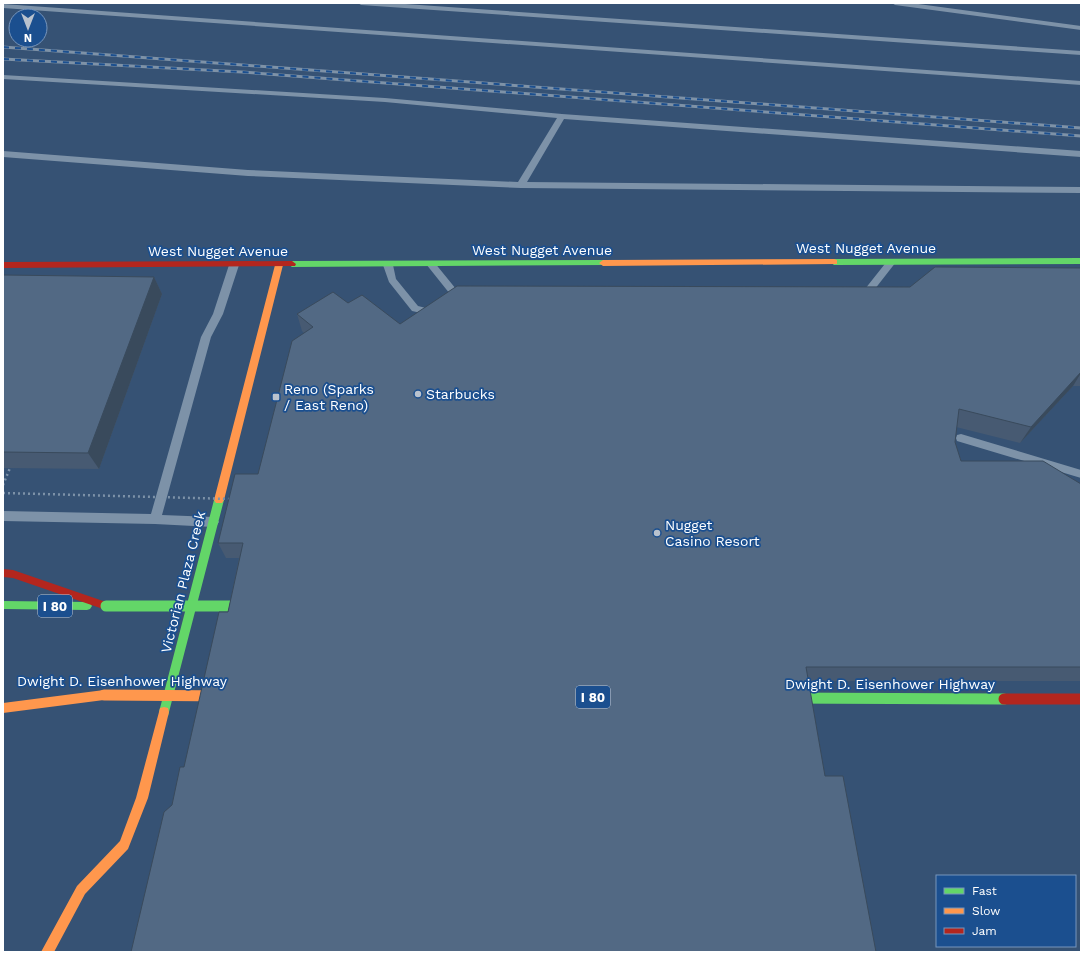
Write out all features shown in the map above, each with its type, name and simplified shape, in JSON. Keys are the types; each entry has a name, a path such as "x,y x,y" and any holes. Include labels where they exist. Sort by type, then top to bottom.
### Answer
{"main road":[{"name":"West Nugget Avenue","path":"3,265 1081,261"},
{"name":"Victorian Plaza Creek","path":"47,952 81,890 124,845 142,798 279,265"},
{"path":"3,573 13,574 106,606"},
{"name":"I 80","path":"3,605 266,606"},
{"name":"Dwight D. Eisenhower Highway","path":"34,695 239,696"},
{"path":"3,708 104,695"},
{"name":"Dwight D. Eisenhower Highway","path":"771,698 1081,699"}],"lane":[{"path":"361,3 1081,53"},
{"path":"895,3 1081,28"},
{"path":"3,6 1081,83"},
{"path":"3,76 384,100 562,116 1081,154"},
{"path":"521,186 562,116"},
{"path":"3,154 248,173 521,186 846,187 1081,190"},
{"path":"861,301 892,262"},
{"path":"388,264 392,280 415,309 442,315"},
{"path":"431,264 453,292 477,292"},
{"path":"155,519 206,337 218,314 234,265"},
{"path":"852,292 868,292"},
{"path":"961,438 1081,474"},
{"path":"3,516 155,519 213,522"}],"path":[{"path":"3,485 10,468"},
{"path":"3,493 240,499"}],"building":[{"name":"Nugget Casino Resort","path":"935,267 1081,268 1081,372 1031,427 959,409 955,442 961,461 1043,461 1081,484 1081,667 806,667 825,776 843,776 876,952 131,952 164,812 172,805 180,767 184,767 219,612 228,612 243,543 218,543 235,474 258,474 292,341 313,327 297,314 333,292 348,303 362,295 400,324 457,286 910,287"},
{"path":"3,275 154,277 88,453 3,452"}],"railway":[{"path":"3,47 1081,128"},
{"path":"3,59 242,72 1081,136"}],"traffic: fast":[{"path":"834,262 1081,261"},
{"path":"292,264 603,263"},
{"path":"164,712 219,500"},
{"path":"3,605 87,606"},
{"path":"106,606 258,606"},
{"path":"781,698 1004,699"}],"traffic: slow":[{"path":"603,263 834,262"},
{"path":"219,500 279,265"},
{"path":"3,708 104,695"},
{"path":"104,695 231,696"},
{"path":"47,952 81,890 124,845 142,798 164,712"}],"traffic: jam":[{"path":"3,265 292,264"},
{"path":"3,573 13,574 106,606"},
{"path":"1004,699 1081,699"}],"place":[{"name":"Starbucks","path":"418,394"},
{"name":"Reno (Sparks / East Reno)","path":"276,397"},
{"name":"Nugget Casino Resort","path":"657,533"}]}
